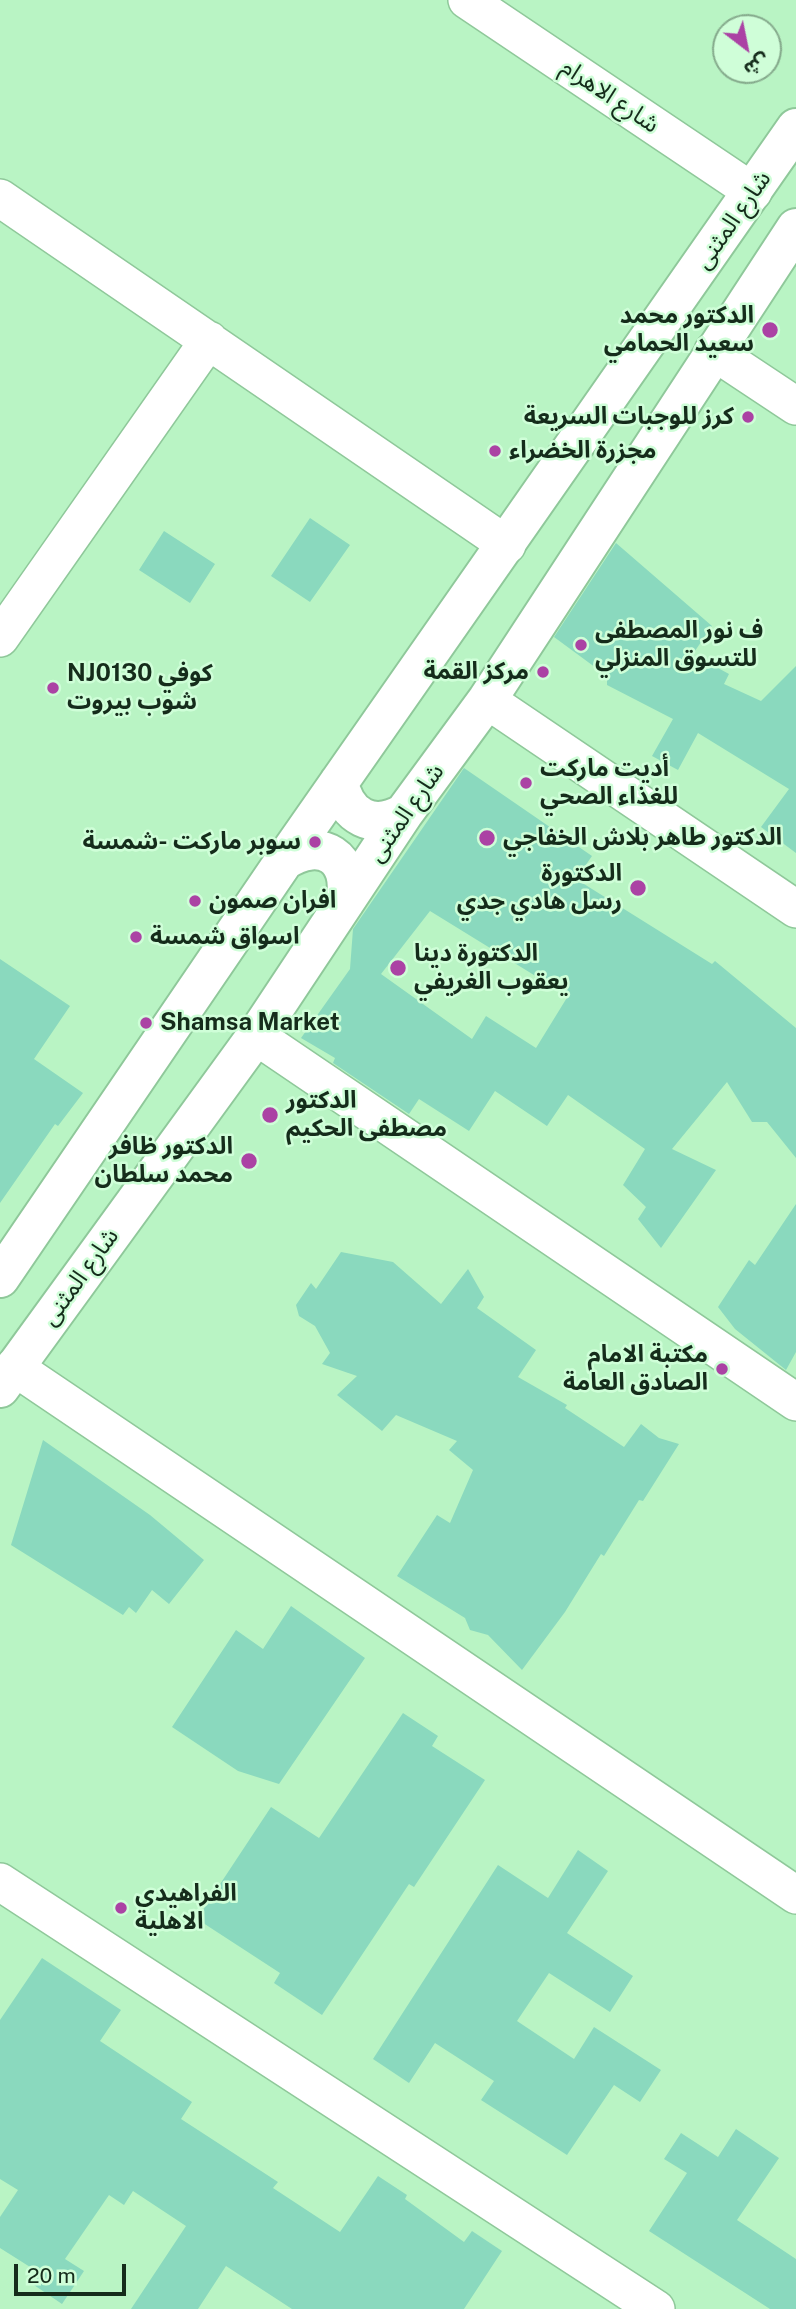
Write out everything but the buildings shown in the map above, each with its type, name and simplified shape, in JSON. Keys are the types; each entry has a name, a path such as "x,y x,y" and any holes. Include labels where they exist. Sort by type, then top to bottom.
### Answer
{"main road":[{"name":"شارع المثنى","path":"0,1278 284,861 796,128"},
{"name":"شارع المثنى","path":"7,1378 256,1037 404,813 487,700 796,228"},
{"path":"339,782 346,804 361,819 376,822 391,820 404,813"},
{"path":"284,861 299,851 316,849 333,855 344,868 349,884 345,902"}],"street":[{"name":"شارع الاهرام","path":"467,0 753,192"},
{"path":"0,198 507,545"},
{"path":"0,638 209,340"},
{"path":"713,351 796,406"},
{"path":"487,700 796,909"},
{"path":"256,1037 796,1402"},
{"path":"7,1378 796,1895"},
{"path":"0,1882 656,2309"}],"place":[{"name":"الدكتور محمد سعيد الحمامي","path":"770,330"},
{"name":"كرز للوجبات السريعة","path":"748,417"},
{"name":"مجزرة الخضراء","path":"495,451"},
{"name":"ف نور المصطفى للتسوق المنزلي","path":"581,645"},
{"name":"مركز القمة","path":"543,672"},
{"name":"NJ0130 كوفي شوب بيروت","path":"53,688"},
{"name":"أديت ماركت للغذاء الصحي","path":"526,783"},
{"name":"الدكتور طاهر بلاش الخفاجي","path":"487,838"},
{"name":"سوبر ماركت -شمسة","path":"315,842"},
{"name":"الدكتورة رسل هادي جدي","path":"638,888"},
{"name":"افران صمون","path":"195,901"},
{"name":"اسواق شمسة","path":"136,937"},
{"name":"الدكتورة دينا يعقوب الغريفي","path":"398,968"},
{"name":"Shamsa Market","path":"146,1023"},
{"name":"الدكتور مصطفى الحكيم","path":"270,1115"},
{"name":"الدكتور ظافر محمد سلطان","path":"249,1161"},
{"name":"مكتبة الامام الصادق العامة","path":"722,1369"},
{"name":"الفراهيدي الاهلية","path":"121,1908"}]}
